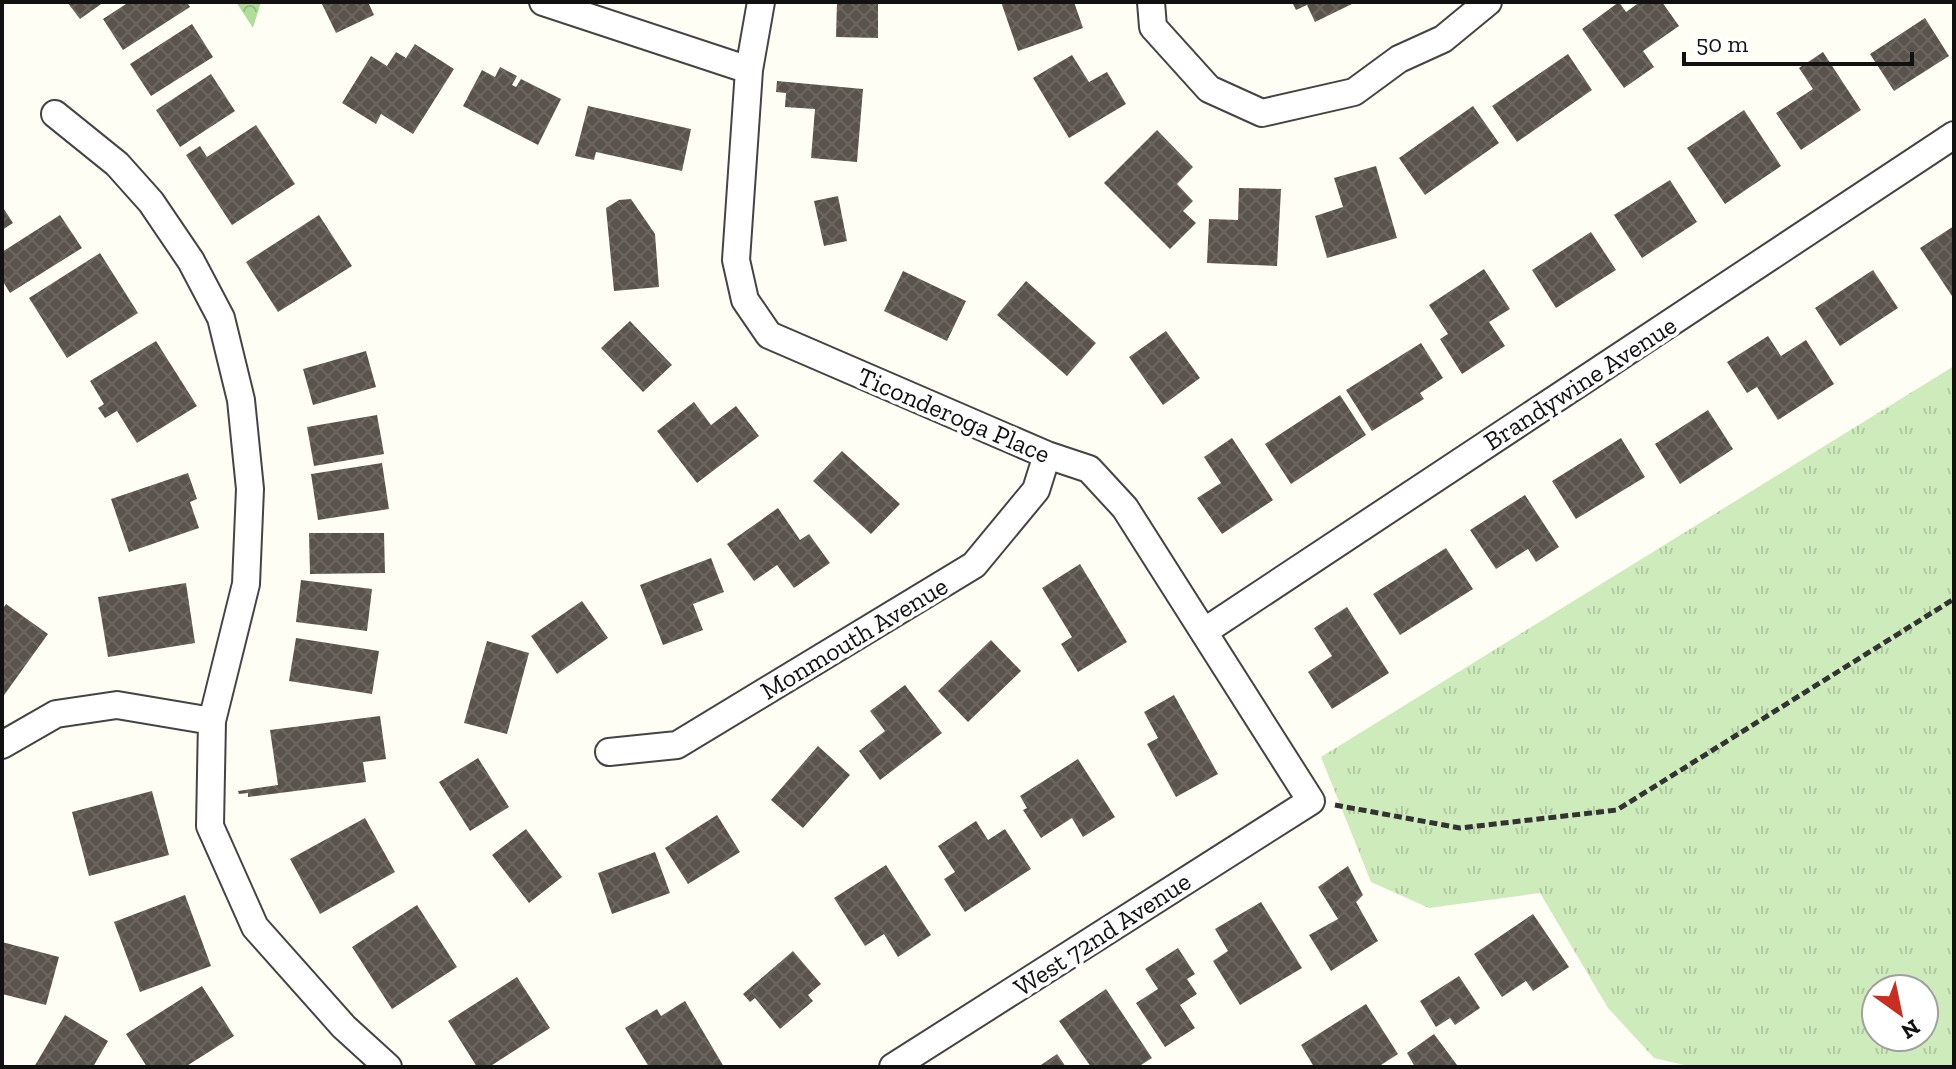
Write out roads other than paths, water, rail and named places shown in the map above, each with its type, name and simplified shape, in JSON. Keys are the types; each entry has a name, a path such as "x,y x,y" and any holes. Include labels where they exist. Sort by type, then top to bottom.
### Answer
{"street":[{"path":"543,2 749,70"},
{"name":"Ticonderoga Place","path":"761,2 749,70 736,260 745,300 769,335 1047,455 1089,469 1125,508 1311,801"},
{"path":"1151,2 1153,27 1209,89 1262,113 1354,92 1399,59 1443,39 1488,2"},
{"path":"55,114 117,164 151,202 191,261 221,318 241,400 250,489 246,584 212,721 210,826 255,927 344,1027 388,1067"},
{"name":"Brandywine Avenue","path":"1205,631 1954,135"},
{"name":"Monmouth Avenue","path":"609,752 677,745 974,565 1036,490 1047,455"},
{"path":"2,745 56,714 117,705 212,721"},
{"name":"West 72nd Avenue","path":"898,1066 1311,801"}]}
